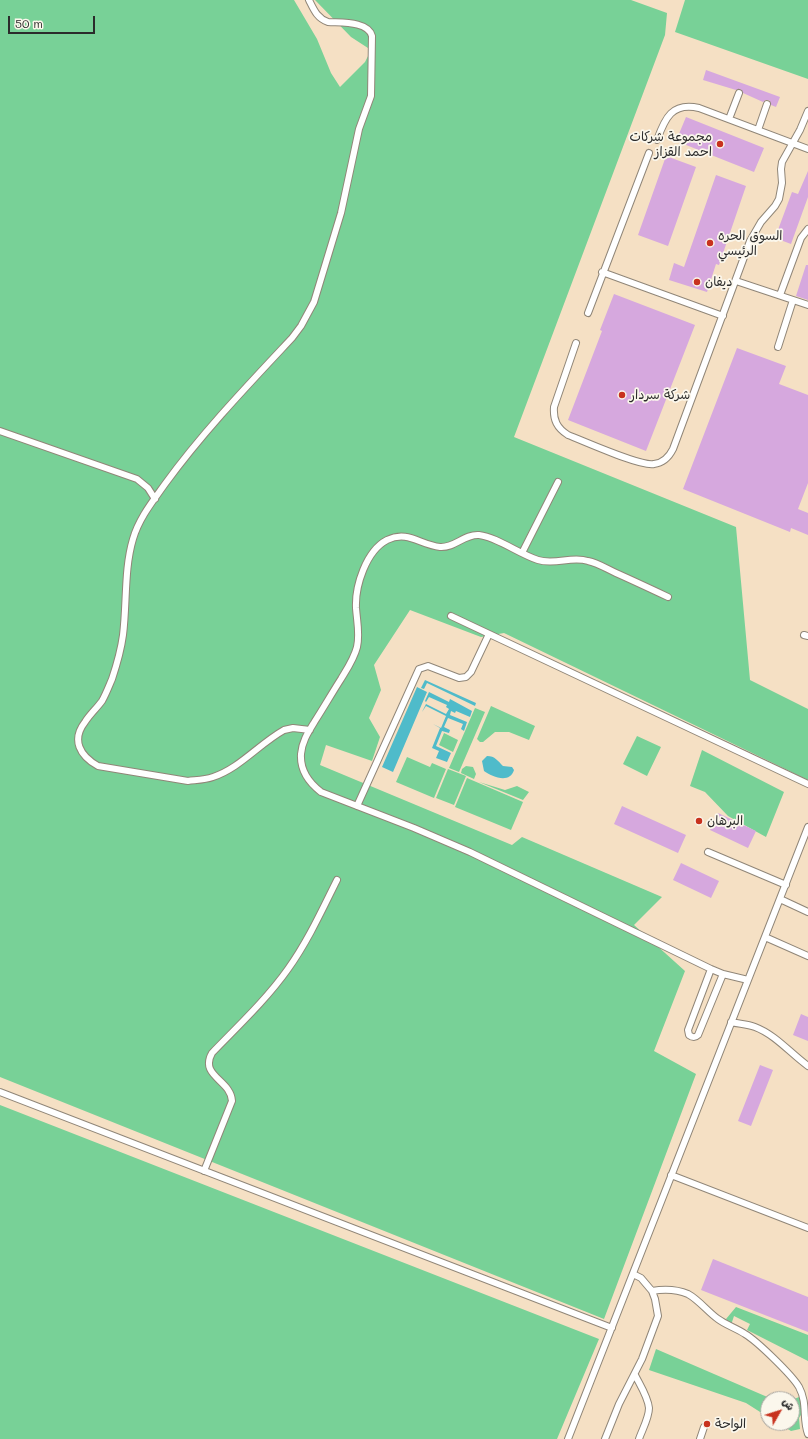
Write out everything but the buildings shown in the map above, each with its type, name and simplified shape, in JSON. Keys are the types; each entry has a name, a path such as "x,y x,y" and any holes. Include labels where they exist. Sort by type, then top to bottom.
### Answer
{"lane":[{"path":"309,0 316,14 323,20 328,22 363,26 369,29 372,36 371,96 360,129 345,198 330,252 314,302 301,326 292,338 200,439 142,518 134,536 129,556 123,635 120,652 110,684 102,700 80,728 78,737 79,746 83,755 98,766 188,781 201,780 225,772 284,730 293,728 310,730"},
{"path":"729,119 739,93"},
{"path":"758,130 767,104"},
{"path":"657,140 666,118 678,109 685,107 700,108 808,149"},
{"path":"576,343 554,407 556,424 568,435 640,463 653,465 665,460 673,449 750,241 779,199 782,183 782,162 800,130 808,111"},
{"path":"588,313 602,272 649,153"},
{"path":"780,295 801,238 808,229"},
{"path":"602,272 723,316"},
{"path":"736,281 808,305"},
{"path":"778,347 793,300"},
{"path":"0,431 137,479 148,488 155,499"},
{"path":"522,553 558,482"},
{"path":"668,597 588,561 580,559 548,562 539,560 488,537 471,535 454,544 441,547 415,538 402,536 389,540 377,547 365,568 358,587 356,609 359,634 354,656 302,745 302,767 308,780 321,792 414,828 470,852 711,969 723,974 748,980"},
{"path":"451,616 808,784"},
{"path":"357,806 419,669 428,666 459,678 466,677 471,672 489,634"},
{"path":"568,1439 808,826"},
{"path":"708,852 786,885"},
{"path":"204,1171 232,1101 228,1088 212,1072 209,1066 210,1057 212,1053 273,989 287,970 313,929 337,880"},
{"path":"780,899 808,912"},
{"path":"765,937 808,956"},
{"path":"711,969 688,1030 689,1035 692,1037 698,1035 723,974"},
{"path":"731,1022 755,1027 773,1037 808,1066"},
{"path":"0,1092 612,1328"},
{"path":"672,1175 808,1228"},
{"path":"605,1439 619,1404 635,1375 648,1345 658,1316 655,1298 652,1291 640,1278 633,1274"},
{"path":"652,1291 673,1290 689,1295 722,1322 749,1336 795,1381 803,1395 808,1434"},
{"path":"635,1375 649,1408 639,1439"},
{"path":"700,1439 704,1427"}],"green space":[{"path":"0,0 294,0 317,39 331,73 340,87 365,62 371,50 351,37 315,0 631,0 667,13 665,35 514,437 736,527 750,680 808,709 808,780 504,633 481,637 410,610 374,665 381,690 369,718 380,737 372,761 326,745 320,765 512,845 522,837 662,897 634,925 685,971 654,1051 696,1074 604,1319 0,1077"},
{"path":"685,0 808,0 808,79 675,32"},
{"path":"491,706 535,726 529,740 509,732 495,732 483,742 480,742 477,739"},
{"path":"475,708 485,712 459,772 449,768"},
{"path":"444,733 458,740 453,752 439,745"},
{"path":"637,736 661,747 647,776 623,764"},
{"path":"702,750 784,792 766,837 728,816 705,792 690,786"},
{"path":"407,757 430,767 432,763 446,769 434,798 396,782"},
{"path":"466,766 473,767 476,774 474,779 461,773 462,769"},
{"path":"448,769 466,776 454,805 436,798"},
{"path":"467,778 523,802 511,830 455,807"},
{"path":"479,782 505,790 517,786 529,792 523,800"},
{"path":"0,1105 599,1339 557,1439 0,1439"},
{"path":"736,1307 808,1335 808,1361 747,1330 750,1324 734,1316 731,1325 726,1319"},
{"path":"656,1349 760,1394 760,1412 746,1403 649,1370"},
{"path":"800,1400 804,1410 800,1416"}],"water":[{"path":"425,680 476,703 475,706 427,683 424,689 421,688"},
{"path":"417,687 427,692 393,772 382,767"},
{"path":"429,692 449,702 450,699 472,711 470,717 456,711 455,713 451,711 450,715 467,722 464,731 461,729 463,724 448,718 444,727 450,730 449,733 442,731 436,746 451,753 447,762 436,758 439,751 432,748 440,728 433,724 441,728 446,716 426,706 422,712 426,704 446,714 449,709 446,707 447,705 429,697 426,702 425,701"},
{"path":"487,756 494,758 503,766 512,767 514,770 512,774 509,777 500,778 484,771 482,761"}],"place":[{"name":"مجموعة شركات احمد القزاز","path":"720,144"},
{"name":"السوق الحره الرئيسي","path":"710,243"},
{"name":"ديفان","path":"697,282"},
{"name":"شركة سردار","path":"622,395"},
{"name":"البرهان","path":"699,821"},
{"name":"الواحة","path":"707,1424"}]}
